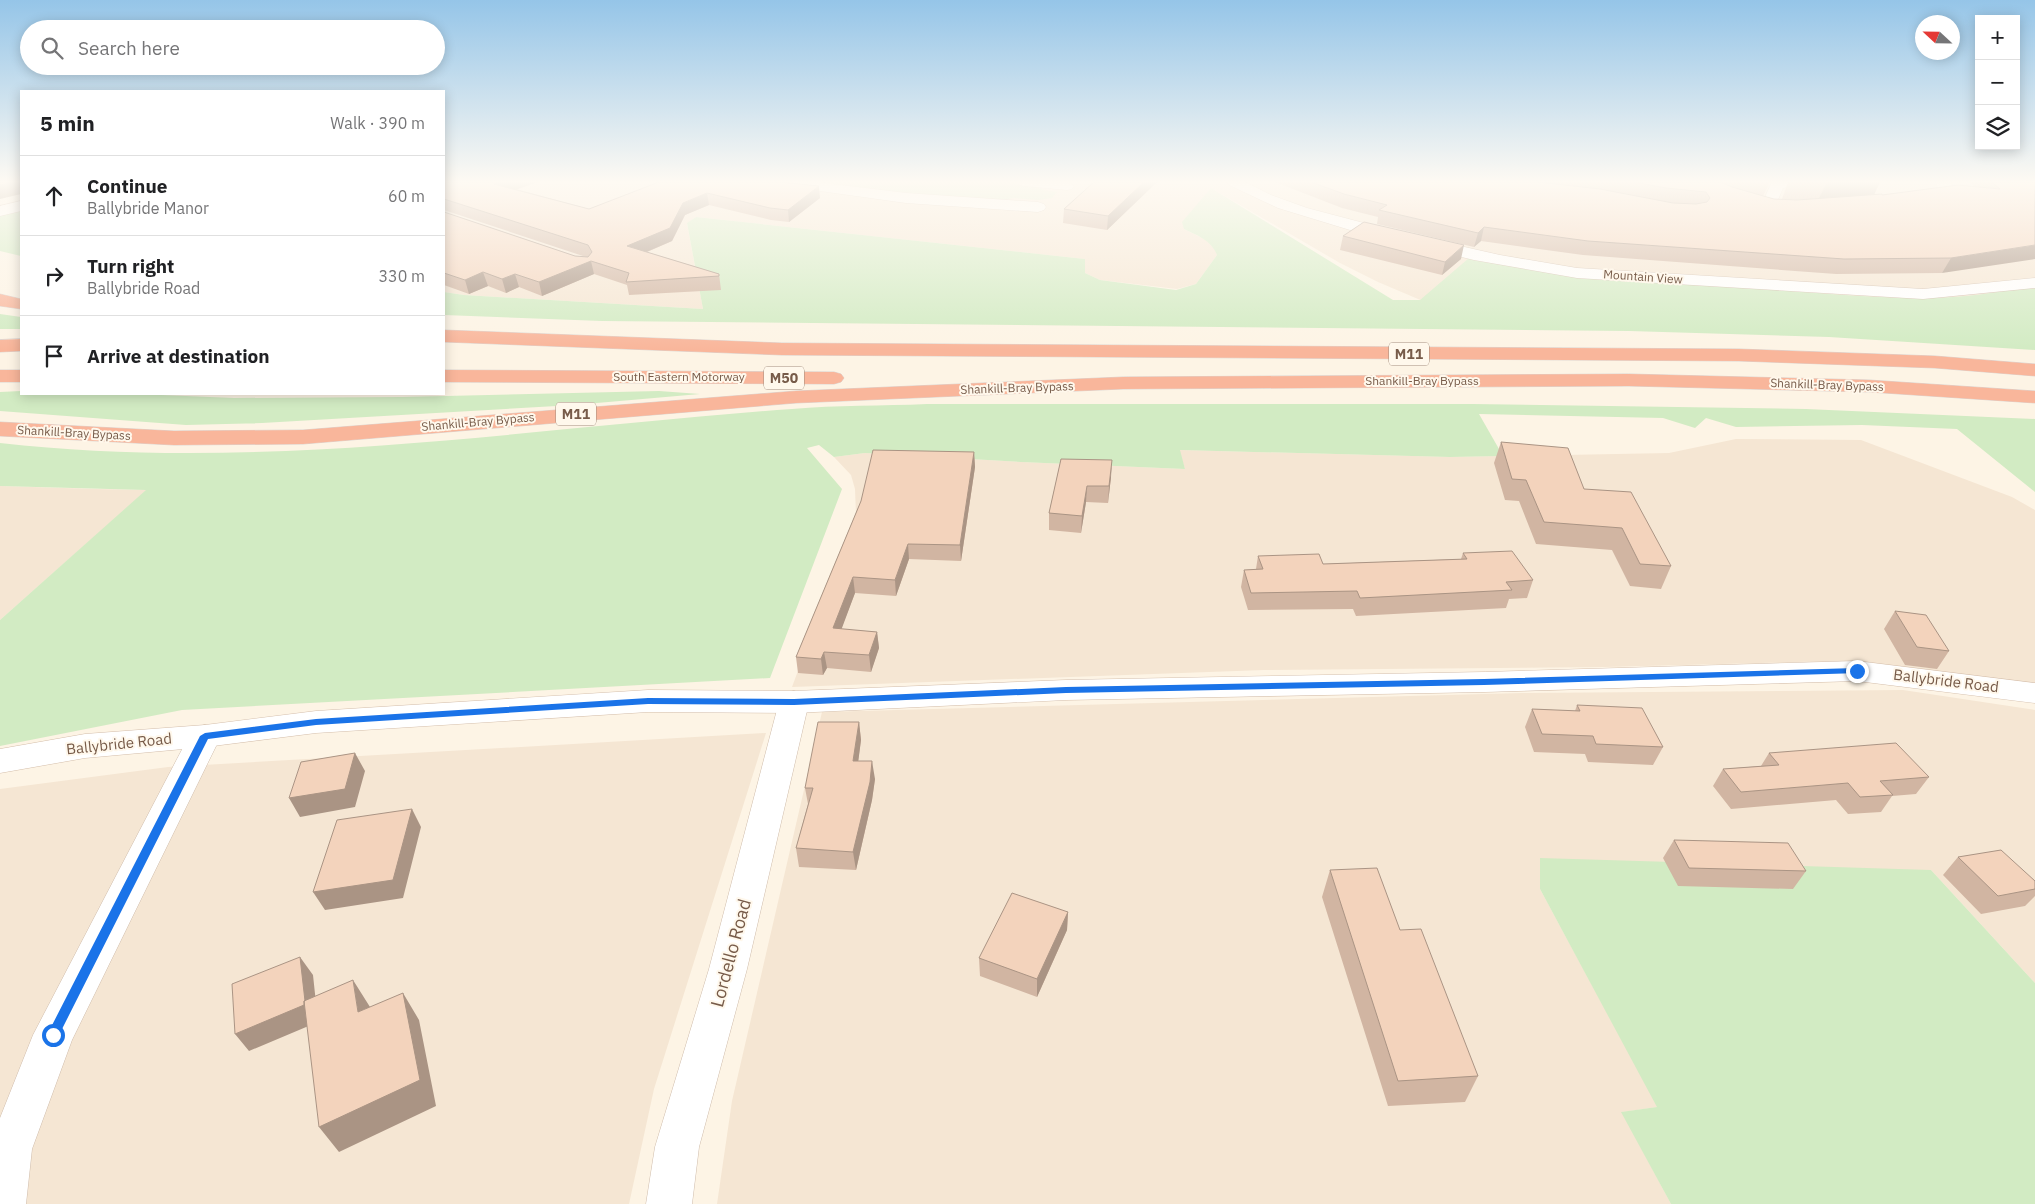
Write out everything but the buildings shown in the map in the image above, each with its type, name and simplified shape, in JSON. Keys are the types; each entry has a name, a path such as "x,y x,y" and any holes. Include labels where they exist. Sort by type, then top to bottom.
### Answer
{"highway":[{"path":"0,300 20,304"},
{"name":"Shankill-Bray Bypass","path":"445,336 782,349 1739,355 1934,362 2035,370"},
{"path":"0,346 20,346"},
{"name":"South Eastern Motorway","path":"445,347 782,349"},
{"path":"0,376 20,376"},
{"name":"South Eastern Motorway","path":"445,376 700,376 1123,383"},
{"name":"Shankill-Bray Bypass","path":"0,429 174,438 304,437 796,397 1123,383 1639,380 1869,386 2035,397"}],"street":[{"name":"Mountain View","path":"1404,238 1503,261 1577,273 1923,294 2035,283"},
{"name":"Ballybride Road","path":"0,762 85,746 205,736 316,722 648,701 794,702 1066,690 1484,682 1857,671 2035,693"},
{"name":"Lordello Road","path":"669,1204 677,1147 728,969 794,702"},
{"path":"3,1204 10,1149 53,1035 205,736"}],"shaded area":[{"path":"445,238 690,238 703,309 464,295 445,292"},
{"path":"892,238 1202,238 1214,247 1217,255 1196,284 1177,289 1100,280 1085,273 1085,259"},
{"path":"1297,238 2035,238 2035,328 1451,313 1378,282"},
{"path":"1736,439 1861,440 2012,497 2035,510 2035,687 1838,661 1604,667 1264,670 792,687 856,514 855,489 851,475 834,457 865,453 1185,469 1179,450 1450,457 1669,453"},
{"path":"0,486 96,489 147,490 0,620"},
{"path":"1903,690 2035,710 2035,983 1931,870 1540,889 1658,1107 1622,1112 1671,1204 717,1204 732,1101 822,712 1522,693"},
{"path":"766,733 654,1089 629,1204 0,1204 0,789 168,767"}],"green space":[{"path":"0,238 20,238 20,256 0,251"},
{"path":"690,238 892,238 1085,259 1085,273 1100,280 1176,290 1196,284 1217,255 1208,242 1202,238 1293,238 1393,300 1420,300 1469,258 1603,277 1879,297 1953,297 2035,286 2035,350 1829,337 1629,331 602,321 445,315 445,292 464,295 703,309"},
{"path":"0,314 20,317 20,329 0,329"},
{"path":"20,391 20,395 161,395 234,398 402,397 659,391 700,394 574,405 262,423 186,425 0,411 0,392"},
{"path":"927,404 1472,404 1806,409 2035,419 2035,492 1957,429 1862,425 1736,427 1706,418 1695,428 1663,418 1479,414 1503,456 1450,457 1180,450 1185,469 865,453 834,457 819,445 807,448 842,489 770,678 182,710 0,746 0,620 146,490 0,486 0,443 99,451 198,453 297,450 495,436 809,408"},
{"path":"1540,858 1931,870 2035,983 2035,1204 1671,1204 1621,1112 1657,1107 1540,889"}],"route":[{"path":"53,1035 205,736 316,722 648,701 794,702 1066,690 1484,682 1857,671"}]}
